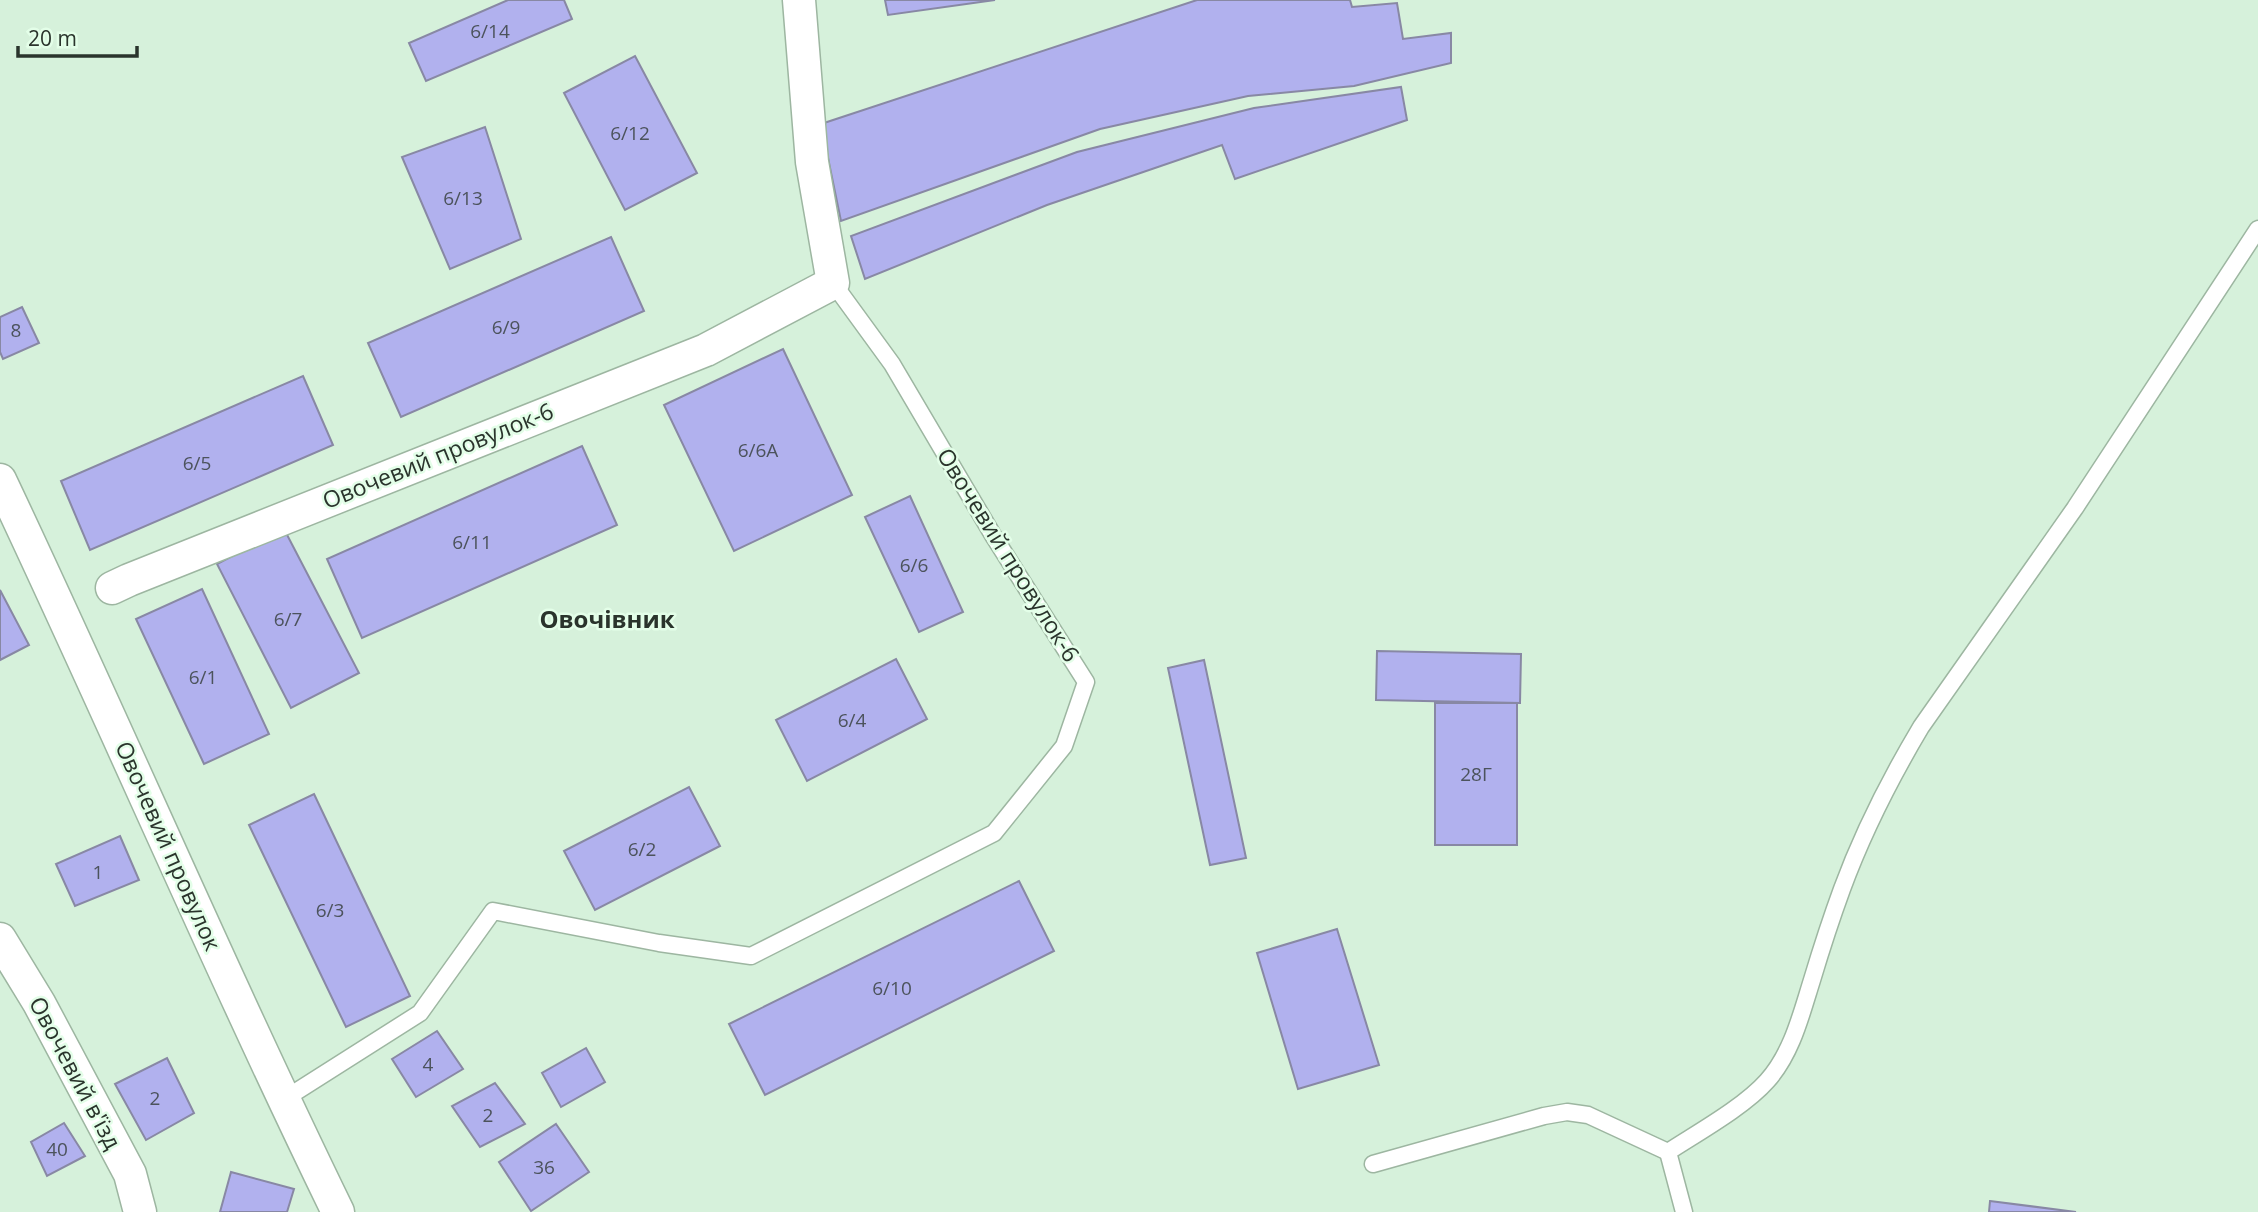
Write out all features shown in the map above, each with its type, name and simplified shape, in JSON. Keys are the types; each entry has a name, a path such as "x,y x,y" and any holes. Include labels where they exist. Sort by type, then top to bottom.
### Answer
{"street":[{"path":"799,0 812,162 833,283"},
{"name":"Овочевий провулок-6","path":"112,588 706,350 833,283"},
{"name":"Овочевий провулок","path":"0,480 283,1100 338,1212"},
{"name":"Овочевий в'їзд","path":"0,939 39,1003 130,1174 140,1212"}],"lane":[{"path":"1668,1153 1749,1097 1778,1067 1794,1036 1829,927 1859,847 1899,764 1929,715 2075,508 2258,229"},
{"name":"Овочевий провулок-6","path":"283,1100 420,1013 493,911 659,943 751,956 993,833 1064,746 1086,682 994,537 892,363 833,283"},
{"path":"1373,1164 1544,1116 1567,1112 1588,1115 1668,1153 1684,1212"}],"building":[{"path":"508,0 564,0 572,19 426,81 409,43"},
{"path":"885,0 995,0 888,15"},
{"path":"1197,0 1350,0 1352,7 1397,3 1403,39 1451,33 1451,63 1354,86 1248,96 1100,129 841,221 821,124"},
{"path":"635,56 697,173 625,210 564,93"},
{"path":"1401,87 1407,120 1235,179 1222,145 1047,205 865,279 851,236 1077,152 1254,108"},
{"path":"485,127 521,239 450,269 402,157"},
{"path":"611,237 644,311 401,417 368,343"},
{"path":"22,307 39,343 3,359 0,352 0,317"},
{"path":"783,349 852,495 734,551 664,405"},
{"path":"303,376 333,445 90,550 61,481"},
{"path":"582,446 617,525 362,638 327,559"},
{"path":"910,496 963,612 919,632 865,517"},
{"path":"284,529 359,673 291,708 217,564"},
{"path":"202,589 269,734 204,764 136,619"},
{"path":"0,590 29,645 0,660"},
{"path":"1377,651 1521,654 1520,703 1376,700"},
{"path":"896,659 927,719 807,781 776,720"},
{"path":"1204,660 1246,858 1210,865 1168,668"},
{"path":"1435,703 1517,703 1517,845 1435,845"},
{"path":"689,787 720,846 595,910 564,851"},
{"path":"314,794 410,996 346,1027 249,825"},
{"path":"120,836 139,880 75,906 56,864"},
{"path":"1019,881 1054,951 765,1095 729,1024"},
{"path":"1337,929 1379,1065 1298,1089 1257,953"},
{"path":"437,1031 463,1069 416,1097 392,1059"},
{"path":"586,1048 605,1082 561,1107 542,1073"},
{"path":"167,1058 194,1113 146,1140 115,1084"},
{"path":"495,1083 525,1124 480,1147 452,1106"},
{"path":"64,1123 85,1156 47,1176 31,1142"},
{"path":"556,1124 589,1172 531,1211 499,1162"},
{"path":"231,1172 294,1189 287,1212 220,1212"},
{"path":"1990,1201 2076,1212 1989,1212"}],"district":[{"name":"Овочівник","path":"607,620"}]}
